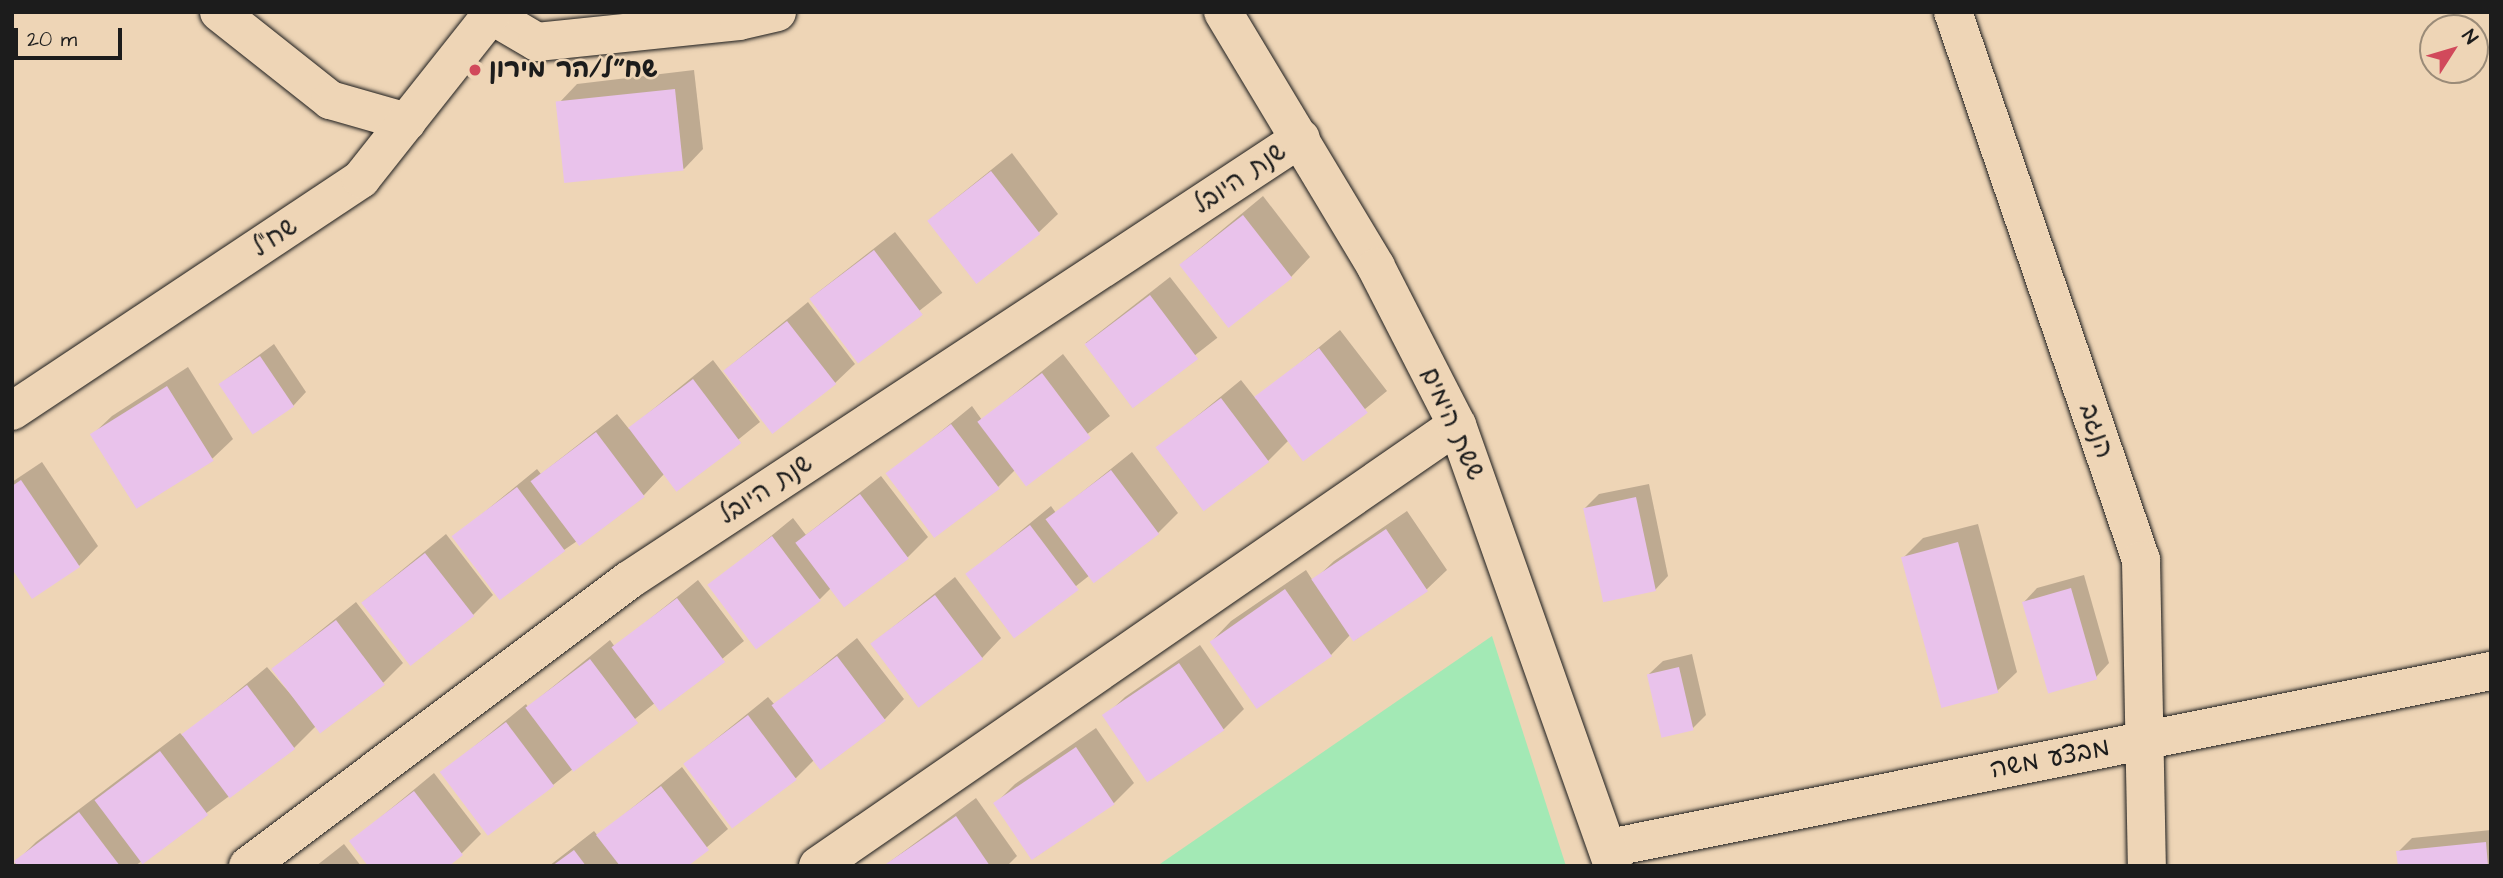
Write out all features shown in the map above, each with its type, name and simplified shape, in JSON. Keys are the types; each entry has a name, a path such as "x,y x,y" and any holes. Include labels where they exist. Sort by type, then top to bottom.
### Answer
{"street":[{"path":"219,12 330,100 407,122"},
{"path":"491,14 537,42 739,22 777,12"},
{"name":"ששת הימים","path":"1223,12 1376,267 1457,425 1611,857"},
{"name":"הנגב","path":"1953,12 2141,560 2141,741 2147,866"},
{"name":"שח\"ל","path":"12,411 361,179 491,14"},
{"name":"שנת היובל","path":"248,866 629,580 1301,138"},
{"path":"818,866 1457,425"},
{"name":"מבצע משה","path":"1611,857 2141,741 2491,671"}],"green space":[{"path":"1492,636 1566,866 1157,866"}],"building":[{"path":"675,89 684,171 564,183 556,102"},
{"path":"991,171 1040,234 976,284 927,221"},
{"path":"1243,215 1292,278 1228,328 1179,265"},
{"path":"874,250 923,315 858,363 809,299"},
{"path":"1150,295 1198,359 1133,408 1085,344"},
{"path":"787,321 836,384 772,434 723,371"},
{"path":"1319,348 1368,413 1303,461 1254,397"},
{"path":"260,356 294,407 253,435 219,384"},
{"path":"1042,373 1091,438 1026,486 977,422"},
{"path":"693,379 741,443 676,492 628,428"},
{"path":"167,386 214,461 136,509 90,434"},
{"path":"1221,398 1269,462 1204,511 1156,447"},
{"path":"951,424 1000,489 934,538 886,473"},
{"path":"596,432 645,497 579,546 531,481"},
{"path":"1111,470 1159,534 1094,583 1046,519"},
{"path":"21,480 80,567 32,599 12,569 12,486"},
{"path":"517,487 565,551 500,600 452,536"},
{"path":"860,494 909,559 844,607 795,543"},
{"path":"1636,497 1656,591 1603,602 1583,508"},
{"path":"1030,525 1079,590 1014,638 965,574"},
{"path":"1386,529 1428,591 1353,642 1311,579"},
{"path":"772,536 821,601 756,649 707,585"},
{"path":"1958,542 1998,693 1941,708 1901,557"},
{"path":"425,553 474,616 410,666 361,603"},
{"path":"2071,588 2097,679 2048,693 2022,602"},
{"path":"1285,589 1332,656 1257,709 1210,642"},
{"path":"935,595 983,659 918,708 870,644"},
{"path":"677,598 725,662 660,711 612,647"},
{"path":"336,620 385,685 320,733 271,669"},
{"path":"837,656 886,721 820,770 772,705"},
{"path":"590,659 638,723 573,772 525,708"},
{"path":"1179,663 1224,730 1147,782 1102,715"},
{"path":"1679,667 1694,730 1661,738 1647,674"},
{"path":"247,685 295,749 230,798 182,734"},
{"path":"748,715 797,780 732,828 683,764"},
{"path":"506,722 554,786 488,836 440,772"},
{"path":"1076,747 1115,804 1032,860 993,803"},
{"path":"160,751 208,815 143,864 95,800"},
{"path":"661,786 709,850 688,866 620,866 596,835"},
{"path":"414,791 463,855 449,866 368,866 349,841"},
{"path":"79,812 120,866 17,866 14,861"},
{"path":"956,816 990,866 883,866"},
{"path":"2486,842 2488,866 2398,866 2396,851"},
{"path":"574,850 586,866 552,866"}],"place":[{"name":"שח״ל/הר מירון","path":"475,70"}]}
